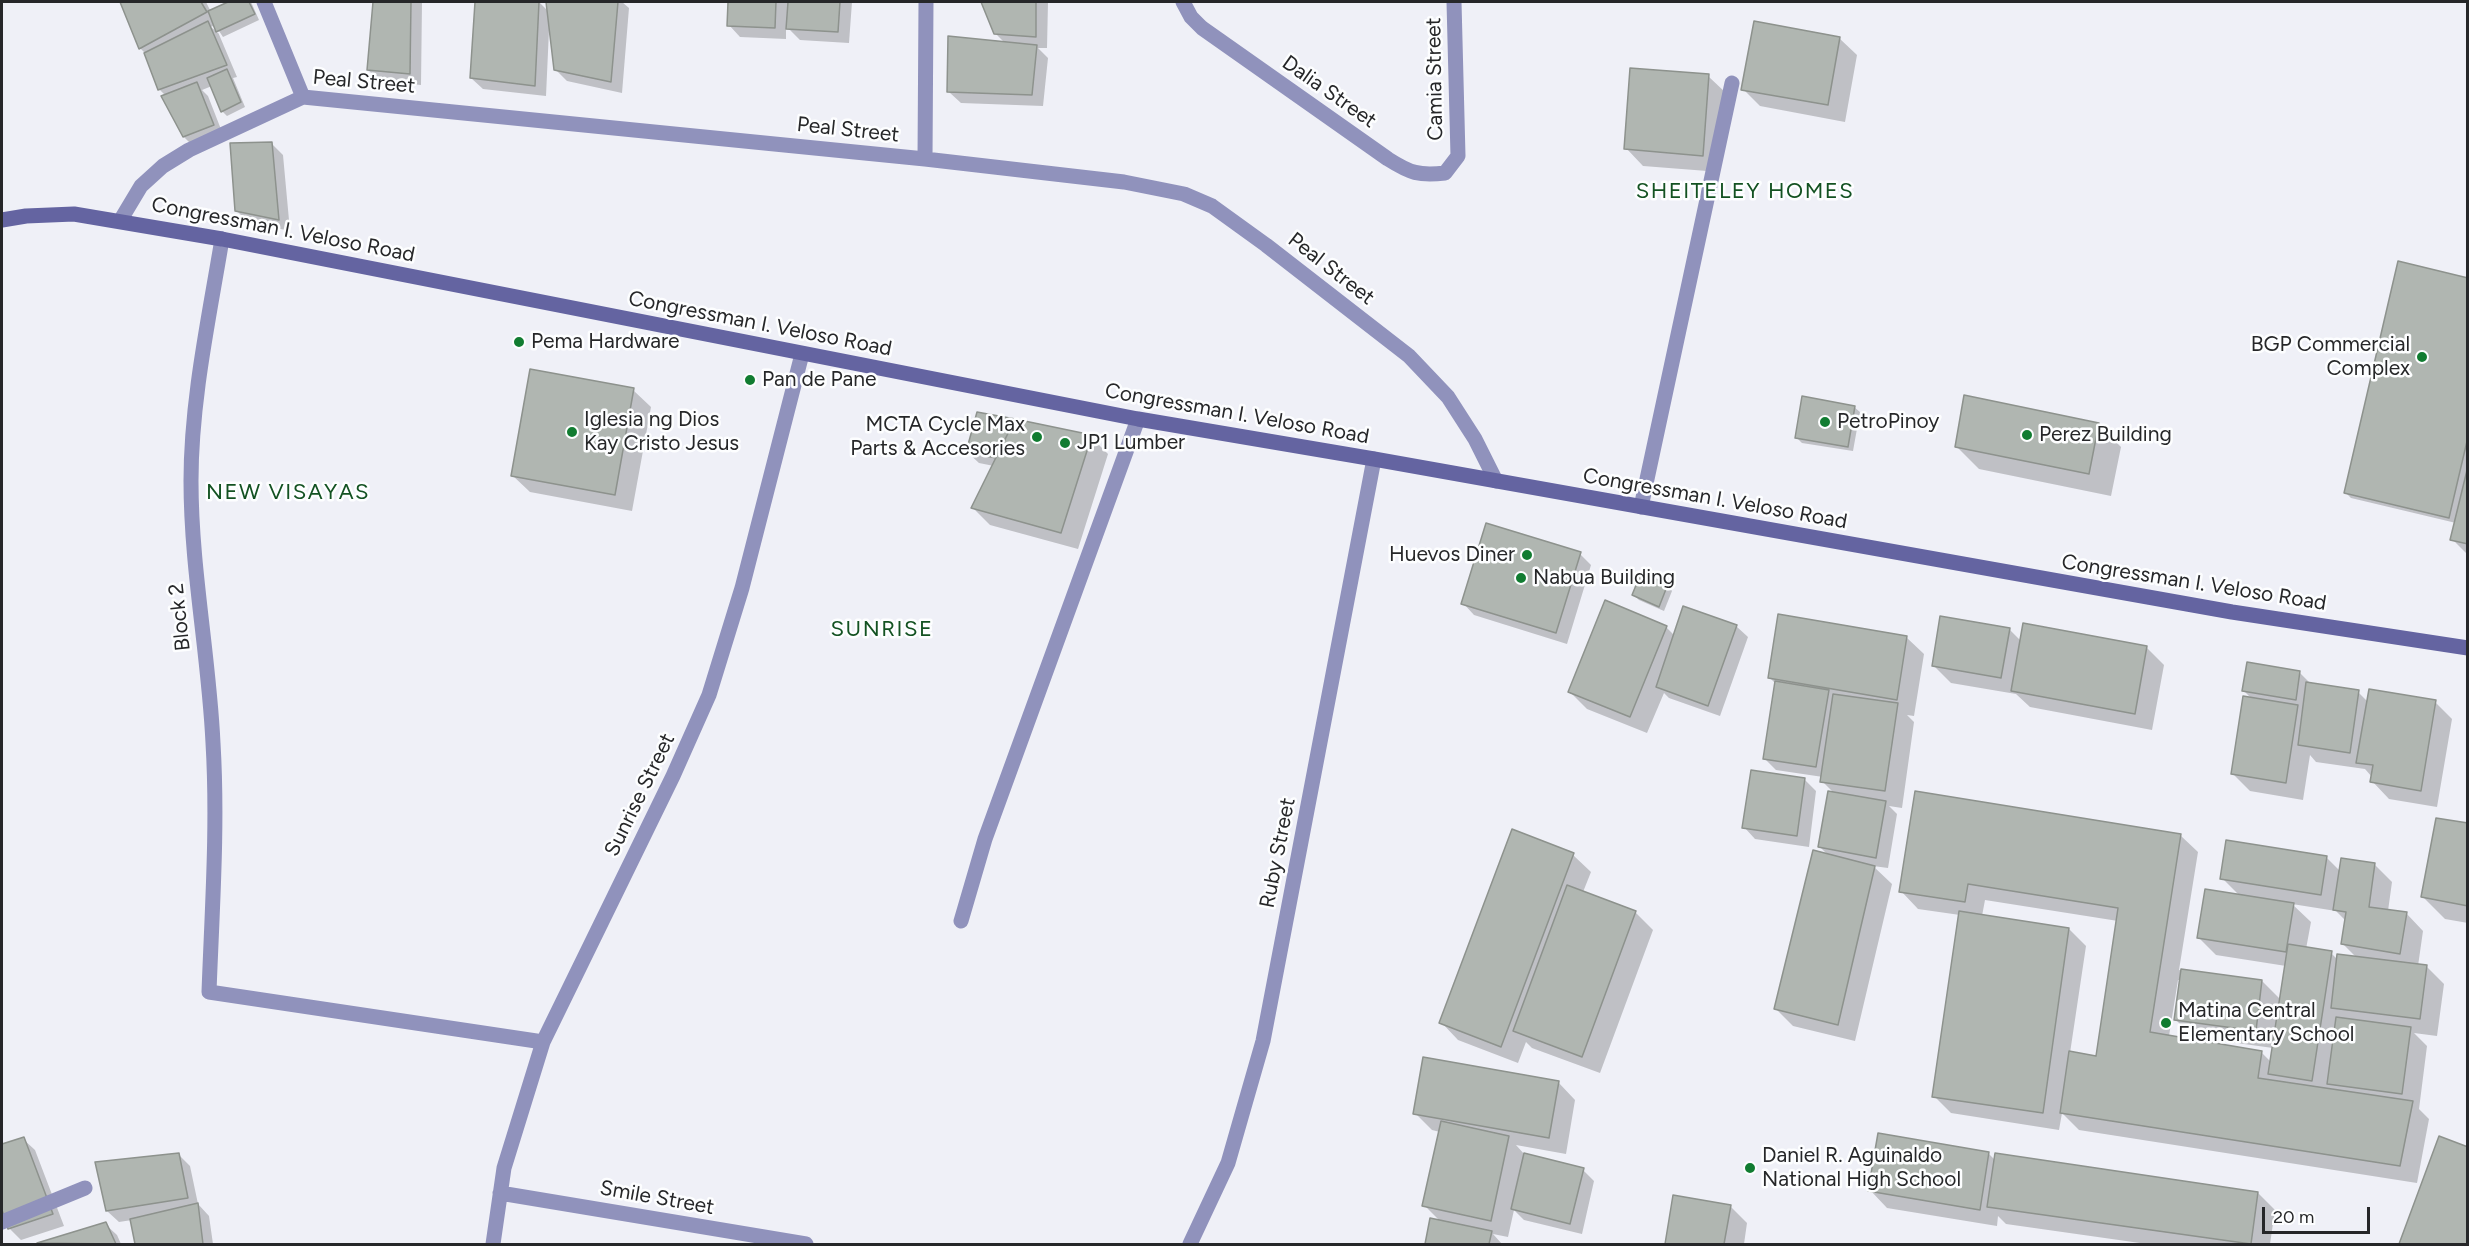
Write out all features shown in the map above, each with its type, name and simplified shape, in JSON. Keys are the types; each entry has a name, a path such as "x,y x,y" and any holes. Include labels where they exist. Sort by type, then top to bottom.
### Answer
{"main road":[{"name":"Congressman I. Veloso Road","path":"2,219 74,214 120,221 222,239 1138,419 2232,612 2468,648"}],"street":[{"path":"264,2 303,97"},
{"path":"925,159 926,2"},
{"name":"Camia Street","path":"1454,2 1458,156"},
{"name":"Dalia Street","path":"1184,3 1202,28 1407,171 1425,175 1445,173 1458,156"},
{"path":"1641,507 1732,83"},
{"name":"Peal Street","path":"120,221 141,186 163,166 189,150 303,97 925,159 1124,182 1184,194 1212,206 1409,356 1448,397 1475,439 1496,481"},
{"name":"Block 2","path":"222,239 198,392 191,482 195,560 214,754 215,801 209,992 543,1042"},
{"name":"Sunrise Street","path":"494,1245 504,1168 543,1042 710,695 742,588 802,354"},
{"path":"961,921 985,839 1138,419"},
{"name":"Ruby Street","path":"1190,1245 1228,1162 1263,1041 1374,459"},
{"path":"2,1222 86,1188"},
{"name":"Smile Street","path":"500,1193 806,1245"}],"building":[{"path":"120,2 201,2 207,12 139,49"},
{"path":"228,2 249,2 255,14 216,32 208,11"},
{"path":"373,2 411,2 410,74 367,70"},
{"path":"475,2 539,2 535,86 470,78"},
{"path":"546,2 618,2 611,82 554,70"},
{"path":"728,2 776,2 775,28 727,26"},
{"path":"788,2 840,2 838,32 786,29"},
{"path":"981,2 1036,2 1036,37 994,34"},
{"path":"208,21 227,65 158,90 144,53"},
{"path":"1754,21 1840,37 1828,105 1741,90"},
{"path":"948,36 1037,45 1032,95 947,92"},
{"path":"1630,68 1709,74 1703,156 1624,149"},
{"path":"227,69 241,102 221,112 207,78"},
{"path":"197,82 214,125 183,137 161,96"},
{"path":"272,142 279,220 235,211 230,143"},
{"name":"BGP Commercial Complex","path":"2398,261 2468,278 2468,437 2449,518 2344,493"},
{"name":"Iglesia ng Dios Kay Cristo Jesus","path":"530,369 634,388 615,495 511,476"},
{"name":"Perez Building","path":"1964,395 2099,423 2089,474 1955,447"},
{"name":"PetroPinoy","path":"1802,396 1855,406 1848,447 1795,438"},
{"path":"977,412 1015,419 996,458 966,452"},
{"path":"1015,419 1092,435 1061,533 971,508"},
{"path":"2468,466 2468,544 2450,540"},
{"name":"Nabua Building","path":"1486,523 1581,552 1556,633 1461,604"},
{"path":"1641,573 1668,584 1659,607 1632,595"},
{"path":"1605,600 1667,626 1630,717 1568,692"},
{"path":"1683,606 1737,625 1708,706 1656,687"},
{"path":"1778,614 1907,636 1897,700 1768,678"},
{"path":"1940,616 2010,628 2001,678 1932,666"},
{"path":"2023,623 2147,646 2135,714 2011,691"},
{"path":"2247,662 2300,671 2296,700 2242,691"},
{"path":"1775,681 1829,690 1816,767 1763,759"},
{"path":"2306,682 2359,690 2350,753 2298,745"},
{"path":"2369,689 2436,700 2421,791 2370,782 2373,765 2356,763"},
{"path":"1833,694 1898,703 1885,791 1820,782"},
{"path":"2243,696 2298,705 2286,783 2231,774"},
{"path":"1751,770 1805,778 1797,836 1742,828"},
{"path":"1828,791 1886,801 1876,858 1818,847"},
{"path":"1915,791 2181,834 2150,1032 2262,1051 2258,1078 2413,1101 2400,1166 2060,1113 2069,1051 2096,1056 2118,908 1968,884 1965,902 1899,892"},
{"path":"2436,818 2468,823 2468,906 2421,897"},
{"path":"1512,829 1574,853 1501,1047 1439,1023"},
{"path":"2226,840 2327,856 2321,895 2220,879"},
{"path":"1813,850 1875,866 1838,1025 1774,1009"},
{"path":"2341,858 2375,863 2369,907 2407,912 2400,954 2341,944 2346,912 2333,910"},
{"path":"1567,885 1636,911 1582,1057 1513,1031"},
{"path":"2205,889 2294,903 2286,952 2197,938"},
{"path":"1959,911 2069,928 2043,1113 1932,1097"},
{"path":"2288,944 2332,951 2312,1081 2268,1074"},
{"path":"2337,954 2427,965 2420,1019 2331,1008"},
{"path":"2181,969 2262,980 2256,1031 2174,1020"},
{"path":"2336,1017 2411,1027 2402,1094 2327,1084"},
{"path":"1423,1057 1559,1081 1549,1138 1413,1114"},
{"path":"1441,1121 1509,1136 1491,1221 1422,1206"},
{"path":"1878,1133 1989,1152 1980,1210 1868,1191"},
{"path":"2439,1136 2468,1147 2468,1244 2399,1244"},
{"path":"24,1137 53,1214 8,1229 2,1210 2,1144"},
{"path":"179,1153 188,1198 106,1211 95,1162"},
{"path":"1524,1153 1584,1168 1570,1224 1511,1209"},
{"path":"1995,1153 2258,1192 2251,1244 1987,1207"},
{"path":"1673,1195 1731,1205 1724,1244 1665,1244"},
{"path":"198,1203 203,1244 135,1244 130,1219"},
{"path":"1430,1218 1492,1231 1489,1244 1425,1244"},
{"path":"106,1222 116,1244 37,1243"}],"place":[{"name":"Pema Hardware","path":"519,342"},
{"name":"BGP Commercial Complex","path":"2422,357"},
{"name":"Pan de Pane","path":"750,380"},
{"name":"PetroPinoy","path":"1825,422"},
{"name":"Iglesia ng Dios Kay Cristo Jesus","path":"572,432"},
{"name":"Perez Building","path":"2027,435"},
{"name":"MCTA Cycle Max Parts & Accesories","path":"1037,437"},
{"name":"JP1 Lumber","path":"1065,443"},
{"name":"Huevos Diner","path":"1527,555"},
{"name":"Nabua Building","path":"1521,578"},
{"name":"Matina Central Elementary School","path":"2166,1023"},
{"name":"Daniel R. Aguinaldo National High School","path":"1750,1168"}],"district":[{"name":"SHEITELEY HOMES","path":"1745,192"},
{"name":"NEW VISAYAS","path":"288,493"},
{"name":"SUNRISE","path":"882,630"}]}
